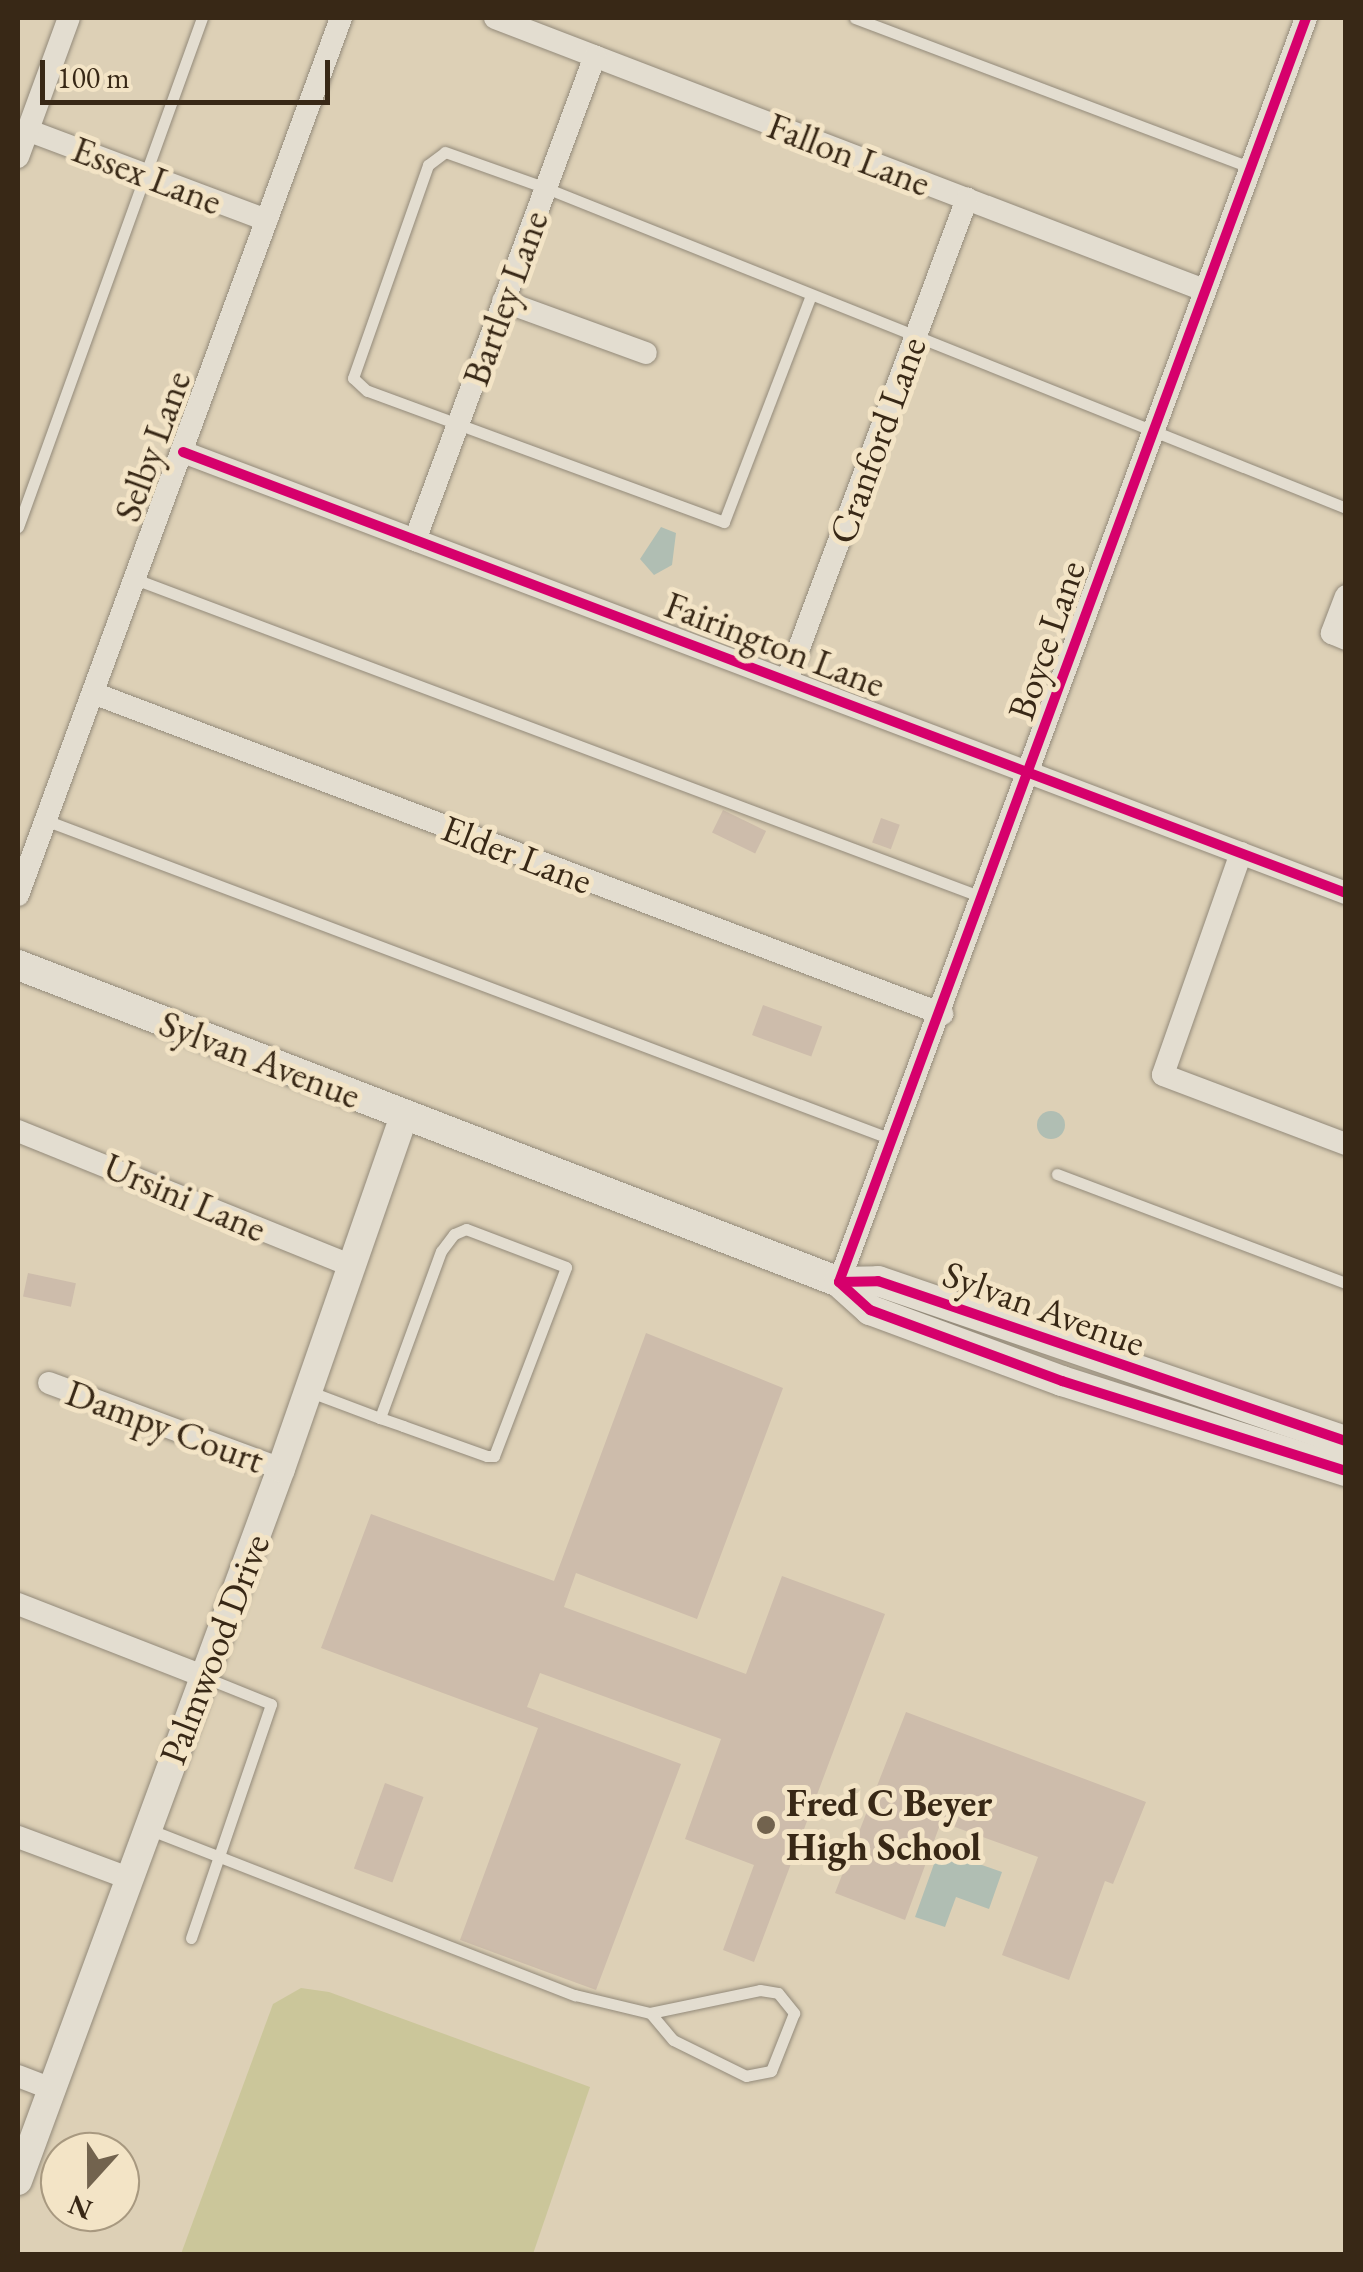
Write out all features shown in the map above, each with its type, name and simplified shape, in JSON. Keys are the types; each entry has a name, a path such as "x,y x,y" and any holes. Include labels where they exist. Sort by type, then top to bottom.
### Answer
{"main road":[{"name":"Sylvan Avenue","path":"18,965 839,1282 870,1310 1062,1381 1346,1470"},
{"name":"Sylvan Avenue","path":"839,1282 878,1280 1346,1441"}],"street":[{"path":"18,156 69,18"},
{"name":"Selby Lane","path":"18,895 341,18"},
{"name":"Fallon Lane","path":"495,18 1204,290"},
{"name":"Boyce Lane","path":"839,1282 1030,776 1151,431 1306,18"},
{"name":"Bartley Lane","path":"415,540 595,56"},
{"name":"Essex Lane","path":"28,130 267,220"},
{"name":"Cranford Lane","path":"787,680 967,199"},
{"path":"504,301 646,353"},
{"name":"Fairington Lane","path":"182,452 1346,893"},
{"path":"1339,636 1346,596"},
{"name":"Elder Lane","path":"93,693 942,1014"},
{"path":"1242,853 1163,1075 1346,1144"},
{"name":"Palmwood Drive","path":"18,2181 281,1469 404,1115"},
{"name":"Ursini Lane","path":"18,1131 352,1266"},
{"name":"Dampy Court","path":"49,1383 281,1469"},
{"path":"18,1604 203,1676"},
{"path":"18,1837 128,1878"},
{"path":"18,2076 50,2088"}],"lane":[{"path":"18,527 202,18"},
{"path":"855,18 1250,167"},
{"path":"812,295 724,522 356,386 353,378 428,165 445,152 546,188 1346,508"},
{"path":"135,579 984,898"},
{"path":"46,820 892,1139"},
{"path":"1057,1174 1346,1283"},
{"path":"308,1391 380,1418 494,1456 566,1267 466,1229 454,1234 441,1251 380,1418"},
{"path":"191,1938 272,1704 203,1676"},
{"path":"147,1828 574,1994 650,2013 760,1990 778,1992 794,2013 771,2071 746,2076 673,2040 650,2013"}],"shaded area":[{"path":"661,527 676,533 672,565 654,575 640,559"},
{"path":"1051,1111 1061,1115 1065,1125 1061,1135 1051,1139 1041,1135 1037,1125 1041,1115"},
{"path":"939,1850 1002,1872 989,1909 956,1897 945,1927 915,1917"},
{"path":"301,1988 329,1992 590,2087 533,2254 181,2254 273,2004"}],"building":[{"path":"723,810 766,831 755,854 712,832"},
{"path":"881,818 900,825 891,849 872,842"},
{"path":"763,1005 822,1027 811,1057 752,1035"},
{"path":"28,1273 76,1283 71,1307 23,1296"},
{"path":"646,1333 783,1388 697,1619 576,1573 564,1607 746,1674 782,1576 885,1614 754,1962 723,1950 754,1865 685,1839 721,1739 540,1673 527,1707 681,1764 596,1990 460,1940 538,1728 321,1648 371,1514 554,1581"},
{"path":"906,1712 1146,1802 1113,1884 1105,1881 1069,1980 1002,1955 1038,1857 941,1822 905,1920 835,1893"},
{"path":"385,1783 424,1797 392,1883 354,1869"}],"cycle path":[{"path":"839,1282 1306,18"},
{"path":"183,452 1346,893"},
{"path":"839,1282 878,1281 1346,1441"},
{"path":"839,1282 870,1310 1062,1381 1346,1471"}],"place":[{"name":"Fred C Beyer High School","path":"766,1825"}]}
